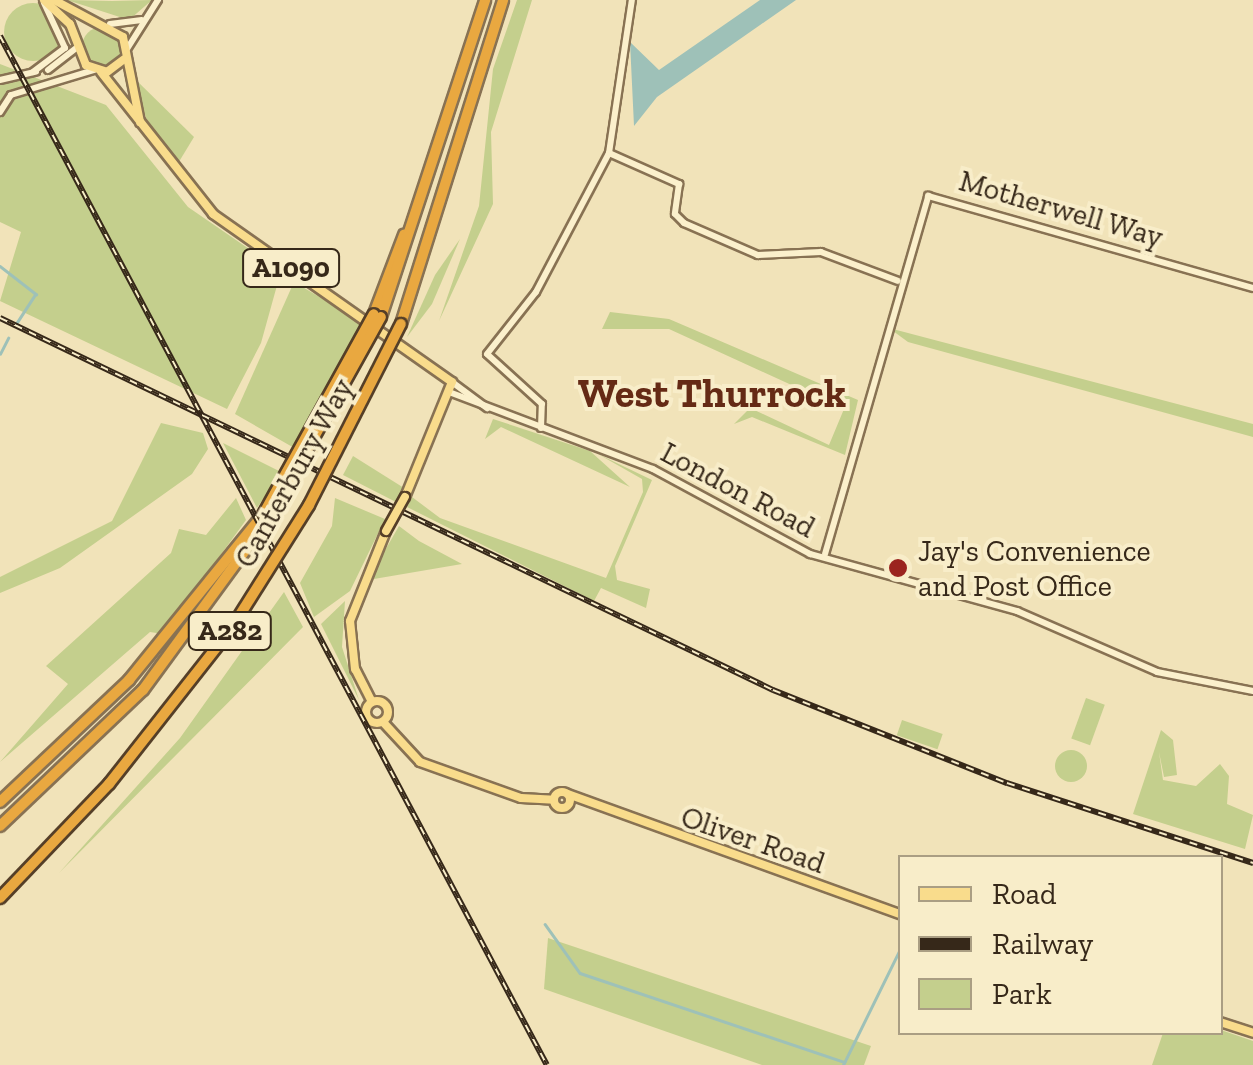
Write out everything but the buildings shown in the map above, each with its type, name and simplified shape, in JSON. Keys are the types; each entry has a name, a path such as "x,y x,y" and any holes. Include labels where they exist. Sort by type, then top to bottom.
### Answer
{"highway":[{"name":"Canterbury Way","path":"0,826 143,690 249,540 378,315 485,0"},
{"name":"Canterbury Way","path":"0,898 109,784 231,629 310,504 401,324 503,0"},
{"name":"Canterbury Way","path":"0,802 129,680 249,540"}],"main road":[{"name":"A1090","path":"43,0 70,24 75,46 98,71"},
{"path":"54,0 110,24"},
{"path":"75,46 96,20"},
{"name":"A1090","path":"110,24 125,55"},
{"path":"98,71 125,55"},
{"name":"London Road","path":"125,55 140,122"},
{"name":"London Road","path":"98,71 212,214 437,372 451,387"},
{"path":"383,722 387,708 372,702 355,669 350,621 386,530 405,497 451,387"},
{"path":"372,702 367,716 383,722 420,762 521,798 554,800 568,794"},
{"path":"554,800 566,807 568,794"},
{"name":"Oliver Road","path":"568,794 592,808 898,913"},
{"name":"Oliver Road","path":"566,807 592,808"},
{"path":"1223,1023 1253,1033"}],"street":[{"path":"34,72 56,61 66,42 43,0"},
{"path":"125,55 158,0"},
{"path":"541,428 542,404 487,354 536,292 609,153 632,0"},
{"path":"110,24 130,28 146,16"},
{"path":"11,95 0,81 66,64 75,46"},
{"path":"0,112 11,95 98,71"},
{"path":"609,153 679,184 675,214 684,223 758,255 821,252 898,281"},
{"name":"Motherwell Way","path":"826,554 898,281 928,196 1253,288"},
{"name":"London Road","path":"451,387 487,408 653,469 746,525 826,554 1028,615 1156,672 1253,691"}],"green space":[{"path":"67,0 112,1 152,0 129,20"},
{"path":"517,0 532,0 491,132 493,204 439,321 479,206 493,69"},
{"path":"33,3 54,11 62,32 54,53 33,61 12,53 4,32 12,11"},
{"path":"102,27 116,33 122,47 116,61 102,67 88,61 82,47 88,33"},
{"path":"0,64 106,105 188,207 281,271 261,343 227,409 0,301 21,232 0,222"},
{"path":"134,78 194,137 177,165 146,118"},
{"path":"460,239 432,304 407,337 435,275"},
{"path":"294,282 362,322 296,449 235,414"},
{"path":"610,312 669,319 858,400 845,455 752,417 734,424 750,408 829,445 844,409 669,329 602,329"},
{"path":"889,328 1253,424 1253,437 908,342"},
{"path":"493,419 590,451 630,487 501,427 485,439"},
{"path":"161,423 203,433 208,449 192,474 60,568 0,593 0,577 112,521"},
{"path":"223,443 281,472 257,508"},
{"path":"598,454 652,480 615,566 617,580 650,589 646,608 601,588 594,601 407,507 412,497 440,518 606,578 643,492 642,479"},
{"path":"353,456 404,488 396,502 343,475"},
{"path":"236,498 246,520 163,634 150,632 0,762 68,684 46,666 171,553 179,529 206,535"},
{"path":"335,498 385,519 350,591 314,617 300,583 332,526"},
{"path":"399,526 419,541 462,564 368,580"},
{"path":"284,592 303,627 59,873 180,738"},
{"path":"345,601 342,647 359,700 321,624"},
{"path":"1086,698 1105,705 1090,745 1071,738"},
{"path":"902,720 943,734 937,749 897,735"},
{"path":"1161,730 1173,740 1177,775 1164,777 1159,752 1163,780 1196,786 1220,764 1229,776 1227,804 1253,815 1245,849 1133,814"},
{"path":"1071,750 1082,755 1087,766 1082,777 1071,782 1060,777 1055,766 1060,755"},
{"path":"548,938 871,1046 864,1065 762,1065 544,989"},
{"path":"1223,1031 1253,1041 1253,1065 1152,1065 1162,1035 1223,1035"}],"water":[{"path":"760,0 796,0 657,97 634,126 630,42 659,70"}],"waterway":[{"path":"0,266 36,294 17,323"},
{"path":"0,354 8,338"},
{"path":"545,924 580,973 844,1062"},
{"path":"843,1065 898,953"}],"railway":[{"path":"0,36 547,1065"},
{"path":"0,318 773,690 1007,783 1253,863"}],"place":[{"name":"Jay's Convenience and Post Office","path":"898,568"}],"district":[{"name":"West Thurrock","path":"712,393"}]}
